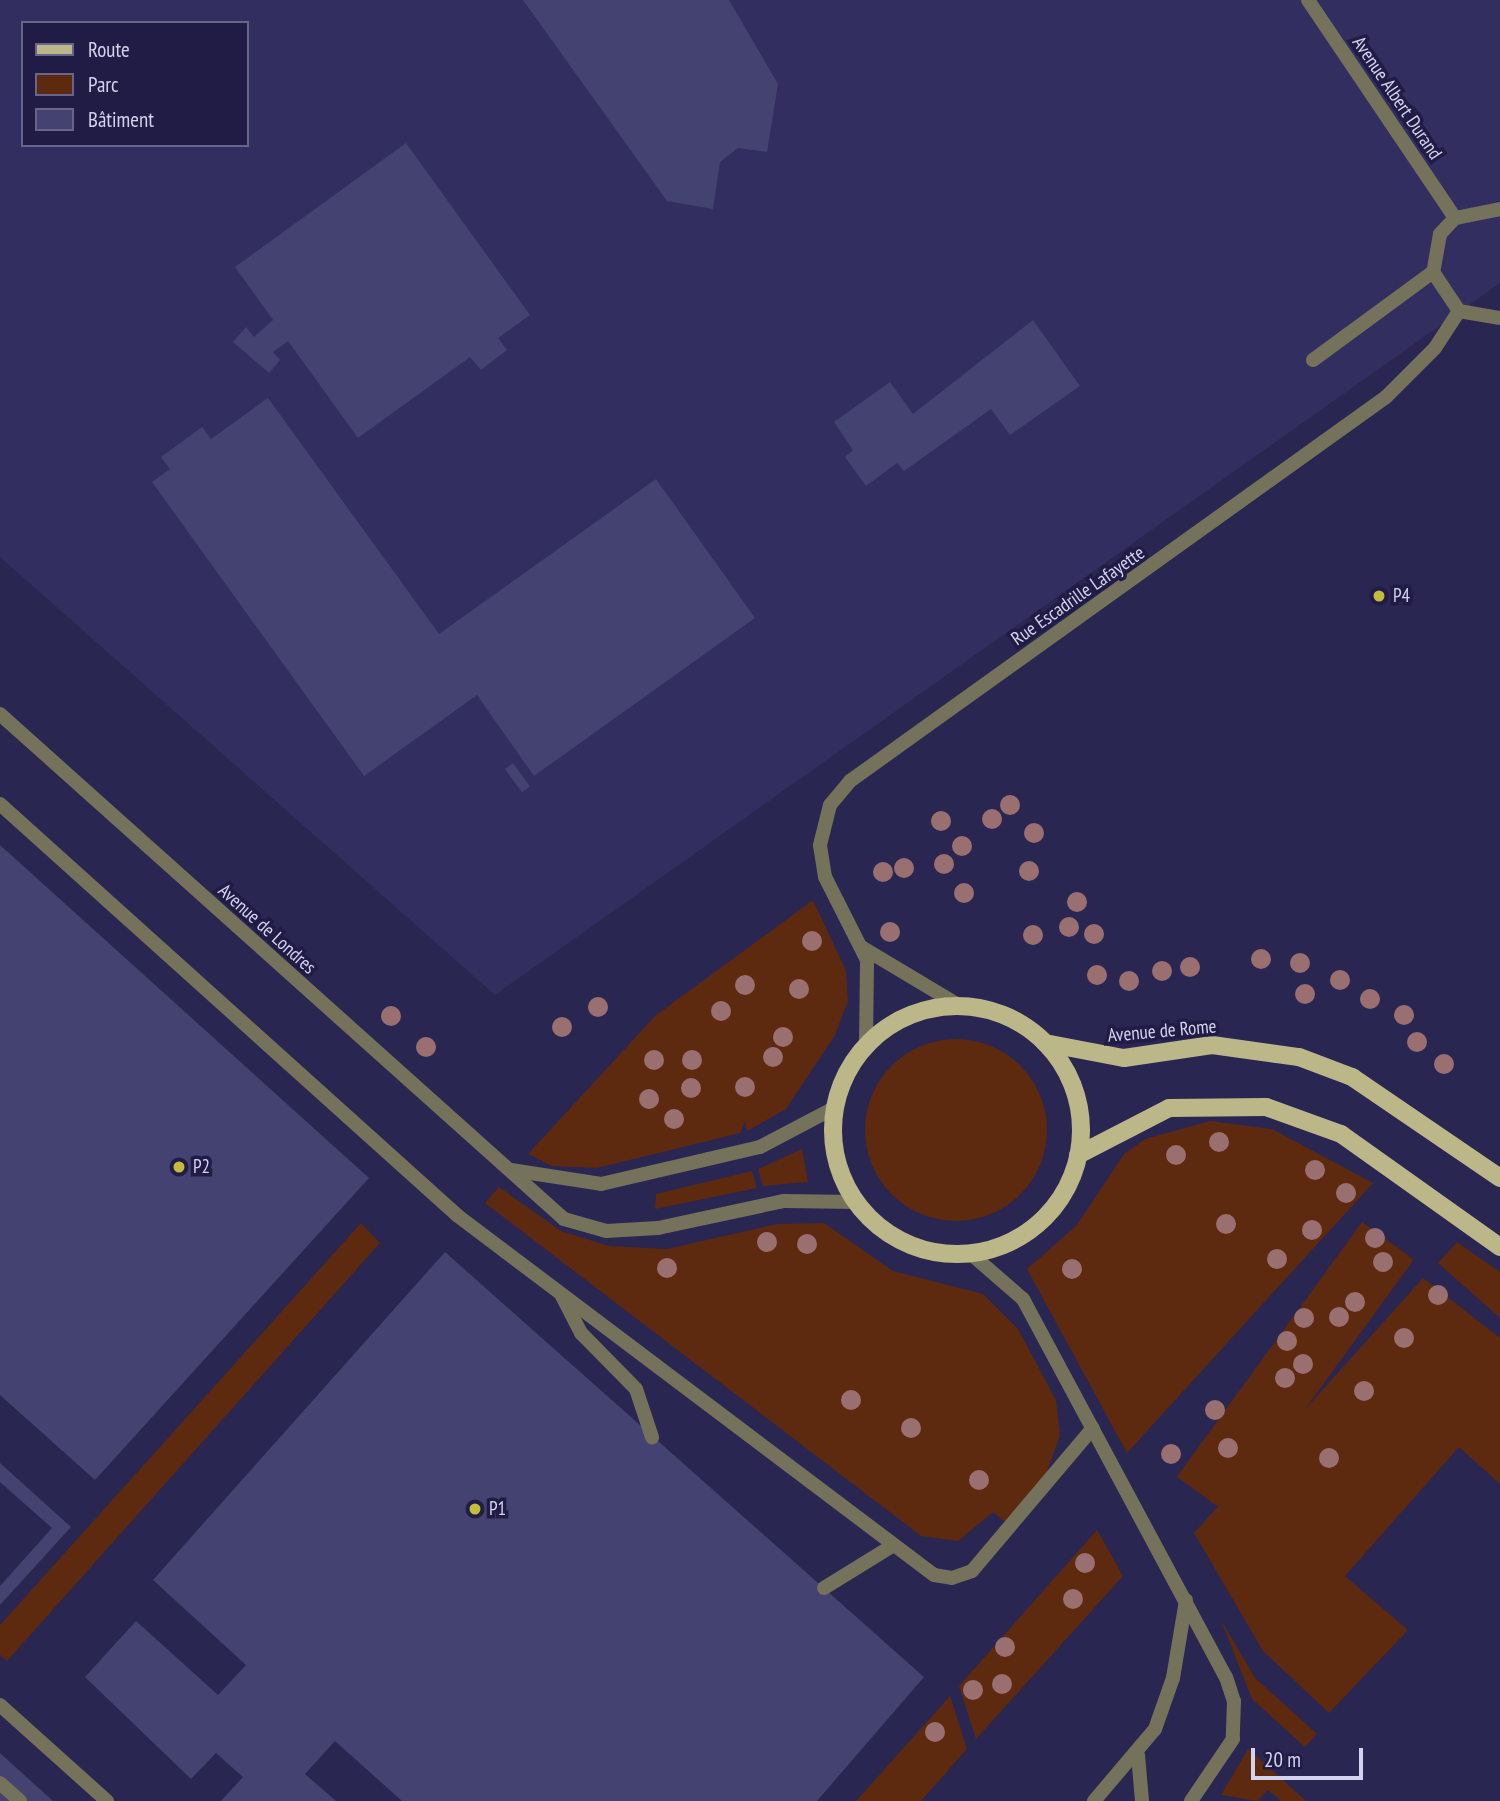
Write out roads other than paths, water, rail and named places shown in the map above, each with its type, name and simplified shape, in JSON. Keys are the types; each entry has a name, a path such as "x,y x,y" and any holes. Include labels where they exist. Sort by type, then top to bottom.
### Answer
{"main road":[{"path":"960,1006 1020,1023 1045,1043 1076,1095 1078,1155 1057,1202 1028,1231 970,1253 906,1243 855,1202 833,1140 834,1108 866,1045 909,1015 960,1006"},
{"name":"Avenue de Rome","path":"1045,1043 1114,1058 1212,1045 1299,1057 1352,1077 1500,1178"},
{"path":"1078,1155 1169,1108 1266,1107 1341,1134 1500,1247"}],"street":[{"name":"Avenue Albert Durand","path":"1308,0 1455,218"},
{"path":"1313,360 1433,272 1440,234 1455,218 1500,209"},
{"path":"1433,272 1459,312 1500,318"},
{"name":"Rue Escadrille Lafayette","path":"866,1045 863,948 825,877 820,845 830,805 850,782 1360,418 1414,372 1459,312"},
{"name":"Avenue de Londres","path":"0,714 510,1170 549,1210 606,1231 670,1226 784,1202 855,1202"},
{"path":"0,804 458,1216 891,1546 934,1575 953,1578 972,1571 1093,1428"},
{"path":"863,948 960,1006"},
{"path":"510,1170 601,1184 760,1147 834,1108"},
{"path":"970,1253 1023,1299 1226,1677 1236,1724 1227,1755 1191,1801"},
{"path":"560,1292 581,1333 636,1389 652,1437"},
{"path":"824,1588 891,1546"},
{"path":"1094,1801 1138,1755 1168,1698 1186,1600"},
{"path":"0,1704 107,1801"},
{"path":"1138,1755 1142,1801"},
{"path":"0,1783 20,1801"}],"place":[{"name":"P4","path":"1379,596"},
{"name":"P2","path":"179,1167"},
{"name":"P1","path":"475,1509"}]}
